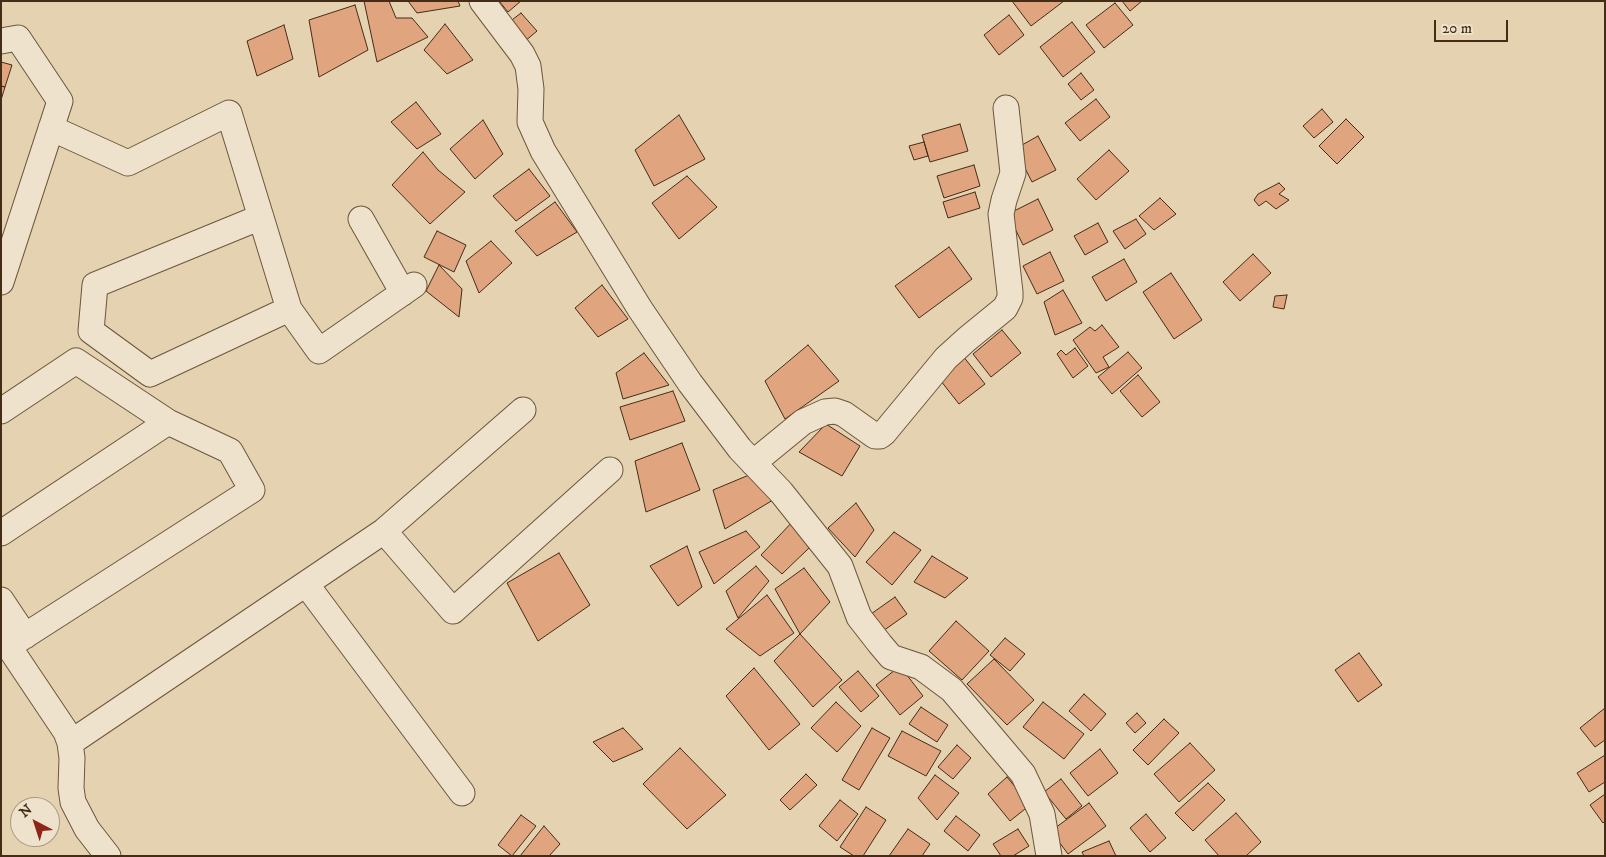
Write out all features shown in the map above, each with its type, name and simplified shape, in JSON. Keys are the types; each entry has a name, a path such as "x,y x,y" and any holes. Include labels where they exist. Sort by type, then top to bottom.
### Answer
{"street":[{"path":"482,1 522,54 528,66 531,89 530,122 543,151 651,325 690,383 740,449 781,492 840,566 859,617 880,644 891,656 921,667 952,690 1023,774 1042,814 1049,856"},
{"path":"1,41 18,38 60,101 1,282"},
{"path":"753,463 803,422 825,412 835,411 844,414 870,433 880,436 946,358 967,338 1005,308 1010,298 1010,292 1001,214 1013,174 1006,108"},
{"path":"50,128 128,163 229,113 289,310 319,351 409,289 361,219"},
{"path":"261,217 95,285 91,331 150,374 289,310"},
{"path":"1,411 76,361 168,422 230,451 252,490 12,639"},
{"path":"70,743 384,531 522,410"},
{"path":"1,534 168,422"},
{"path":"384,531 453,611 610,470"},
{"path":"306,584 462,793"},
{"path":"1,600 12,639 70,743 73,802 87,829 108,856"}],"building":[{"path":"364,1 389,1 396,18 412,18 428,37 377,62"},
{"path":"408,1 458,1 460,6 417,13"},
{"path":"499,1 521,1 508,12"},
{"path":"1012,1 1064,1 1031,26"},
{"path":"1122,1 1142,1 1130,11"},
{"path":"1115,3 1133,25 1104,48 1086,25"},
{"path":"355,5 368,50 319,77 309,20"},
{"path":"521,13 537,31 524,42 508,23"},
{"path":"1009,15 1024,35 999,55 984,35"},
{"path":"1072,22 1095,52 1063,77 1040,47"},
{"path":"445,24 473,60 447,74 424,50"},
{"path":"284,25 293,59 257,76 247,41"},
{"path":"1,62 12,65 5,87 1,86"},
{"path":"1081,73 1094,90 1081,100 1068,84"},
{"path":"1,86 5,87 1,100"},
{"path":"1096,99 1110,117 1080,141 1065,123"},
{"path":"416,102 441,134 417,149 391,122"},
{"path":"1322,109 1333,122 1314,138 1303,126"},
{"path":"679,115 705,159 654,186 635,150"},
{"path":"1346,119 1364,137 1337,164 1319,146"},
{"path":"483,120 503,154 475,179 450,149"},
{"path":"960,124 968,151 930,162 922,135"},
{"path":"1038,136 1056,170 1032,182 1015,149"},
{"path":"924,142 928,156 914,160 909,146"},
{"path":"1109,150 1129,171 1096,200 1077,179"},
{"path":"423,152 438,170 465,192 430,224 392,185"},
{"path":"974,165 980,186 944,198 937,176"},
{"path":"529,169 550,196 516,221 493,196"},
{"path":"687,176 717,207 679,239 652,203"},
{"path":"1279,183 1285,189 1279,194 1289,200 1276,209 1266,201 1259,206 1254,200 1258,194"},
{"path":"975,192 980,208 948,218 943,202"},
{"path":"1160,198 1176,214 1154,230 1139,216"},
{"path":"1038,199 1053,230 1023,245 1008,214"},
{"path":"555,202 577,232 537,256 515,231"},
{"path":"1136,219 1146,234 1125,249 1113,231"},
{"path":"1098,223 1108,242 1085,255 1074,236"},
{"path":"437,231 466,245 454,272 424,257"},
{"path":"491,241 512,263 479,293 466,261"},
{"path":"949,247 972,279 919,318 895,286"},
{"path":"1050,252 1064,281 1037,294 1023,266"},
{"path":"1253,254 1271,273 1240,301 1223,282"},
{"path":"1124,259 1137,282 1106,301 1092,277"},
{"path":"439,265 462,289 459,317 426,291"},
{"path":"1171,273 1202,320 1174,339 1143,292"},
{"path":"602,285 628,319 598,337 575,308"},
{"path":"1063,290 1082,323 1055,335 1044,302"},
{"path":"1287,295 1284,309 1273,307 1275,296"},
{"path":"1102,325 1119,347 1103,357 1109,367 1096,373 1073,340 1090,327 1095,331"},
{"path":"1002,330 1021,353 991,377 973,354"},
{"path":"808,345 839,381 785,419 765,381"},
{"path":"1075,348 1088,366 1073,378 1057,354 1061,350 1066,355"},
{"path":"1128,352 1142,368 1112,394 1098,377"},
{"path":"644,353 669,385 623,399 616,373"},
{"path":"963,356 985,384 959,404 937,376"},
{"path":"1138,375 1160,402 1142,417 1120,391"},
{"path":"673,391 685,421 630,440 620,407"},
{"path":"826,424 860,446 842,476 799,452"},
{"path":"682,443 700,490 646,512 635,461"},
{"path":"749,475 773,500 725,529 713,490"},
{"path":"856,503 874,530 855,557 828,528"},
{"path":"795,519 809,548 782,574 761,555"},
{"path":"746,531 760,547 714,584 699,552"},
{"path":"894,532 921,550 892,585 866,562"},
{"path":"687,546 702,587 678,606 650,566"},
{"path":"559,553 590,605 538,641 507,583"},
{"path":"932,556 968,578 945,598 914,582"},
{"path":"756,566 769,581 738,618 726,591"},
{"path":"804,568 830,602 800,634 775,589"},
{"path":"767,595 794,633 760,656 726,629"},
{"path":"895,597 907,614 883,631 871,614"},
{"path":"956,621 989,651 962,680 929,651"},
{"path":"800,634 842,680 813,707 774,661"},
{"path":"1005,638 1025,654 1010,671 990,655"},
{"path":"1359,653 1382,685 1358,702 1335,670"},
{"path":"994,659 1034,700 1007,725 967,684"},
{"path":"900,666 923,696 900,715 876,685"},
{"path":"754,668 800,724 769,750 726,696"},
{"path":"858,671 879,696 861,712 839,687"},
{"path":"1084,694 1106,714 1091,731 1069,711"},
{"path":"836,702 861,726 837,752 811,728"},
{"path":"1043,702 1084,734 1064,759 1023,727"},
{"path":"921,707 948,725 937,742 909,724"},
{"path":"1605,708 1605,740 1595,747 1580,728"},
{"path":"1137,713 1146,723 1135,733 1126,723"},
{"path":"1164,719 1179,733 1148,765 1133,750"},
{"path":"623,728 643,749 613,762 593,742"},
{"path":"872,728 890,738 859,790 842,780"},
{"path":"902,731 941,751 926,776 888,756"},
{"path":"1190,743 1215,770 1179,802 1154,774"},
{"path":"957,745 971,758 953,779 938,767"},
{"path":"680,748 726,795 687,829 643,784"},
{"path":"1100,749 1118,773 1088,796 1070,773"},
{"path":"1605,755 1605,782 1589,792 1577,773"},
{"path":"806,774 817,785 790,810 780,800"},
{"path":"935,775 959,793 937,820 918,798"},
{"path":"1007,777 1030,805 1010,821 988,794"},
{"path":"1061,779 1082,806 1066,819 1044,792"},
{"path":"1208,783 1225,800 1193,831 1175,813"},
{"path":"1605,794 1605,821 1603,823 1590,805"},
{"path":"840,800 858,814 837,841 819,826"},
{"path":"1089,803 1106,826 1068,854 1051,831"},
{"path":"866,807 886,820 863,856 854,856 840,847"},
{"path":"1236,813 1261,842 1246,856 1219,856 1205,840"},
{"path":"1146,814 1166,838 1150,852 1130,828"},
{"path":"521,815 536,826 512,856 498,845"},
{"path":"956,816 980,835 968,851 944,831"},
{"path":"544,826 560,844 549,856 520,856"},
{"path":"908,829 930,844 922,856 889,856"},
{"path":"1018,829 1029,846 1013,856 1001,856 993,844"},
{"path":"1109,841 1116,856 1084,856 1082,852"}]}
